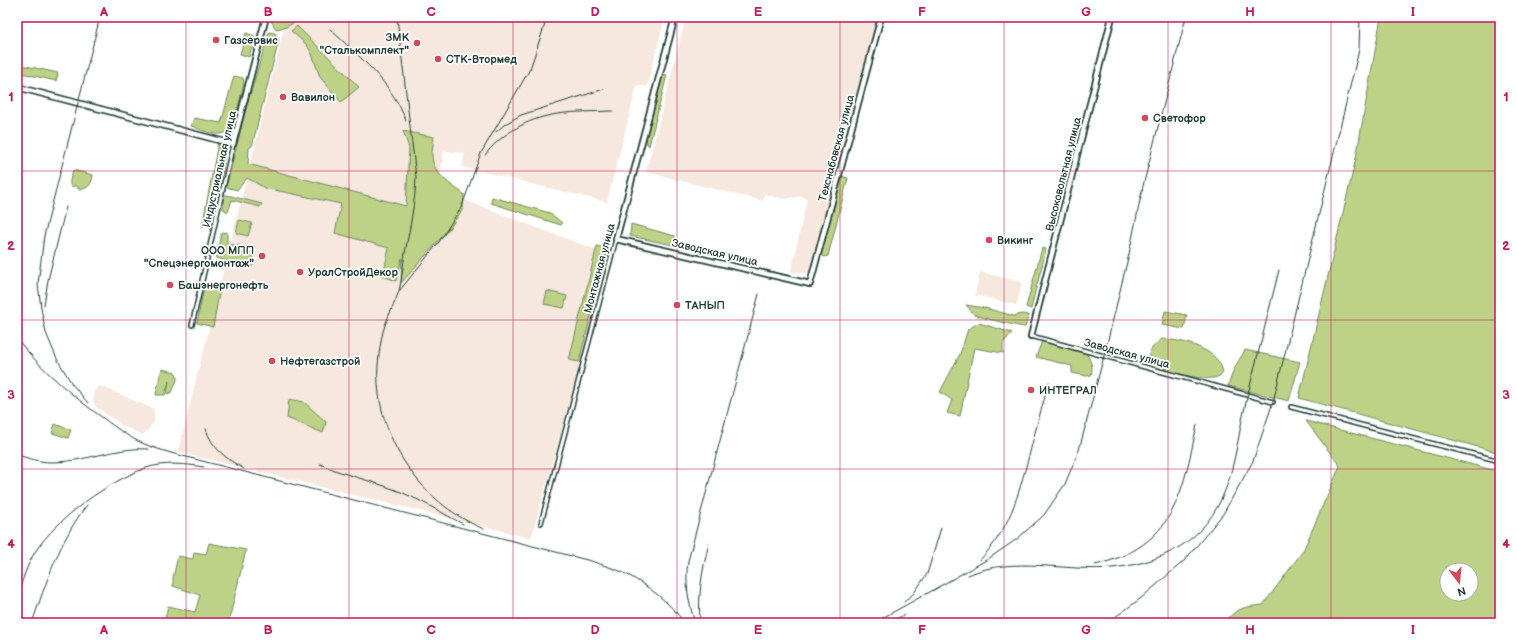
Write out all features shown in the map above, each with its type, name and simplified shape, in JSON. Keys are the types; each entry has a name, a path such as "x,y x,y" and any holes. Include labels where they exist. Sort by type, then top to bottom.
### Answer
{"street":[{"name":"Индустриальная улица","path":"192,325 233,144 266,17"},
{"name":"Монтажная улица","path":"541,523 675,17"},
{"name":"Техснабовская улица","path":"810,284 880,17"},
{"name":"Высоковольтная улица","path":"1031,336 1112,17"},
{"path":"17,87 233,144"},
{"name":"Заводская улица","path":"616,239 810,284"},
{"name":"Заводская улица","path":"1031,336 1273,402"},
{"path":"1291,407 1500,461"}],"shaded area":[{"path":"287,17 665,17 647,87 637,85 607,202 462,167 465,153 444,151 438,190 612,256 531,538 178,452"},
{"path":"686,17 877,17 814,274 791,272 807,199 802,196 784,199 764,194 763,201 646,172"},
{"path":"980,272 1022,282 1017,305 975,295"},
{"path":"100,386 154,409 154,423 143,435 121,425 94,405 93,392"}],"green space":[{"path":"270,17 295,17 295,22 286,27 276,29"},
{"path":"1381,17 1500,17 1500,453 1299,398 1356,158"},
{"path":"297,26 359,87 341,102 320,77 312,54 307,45 291,31"},
{"path":"269,32 275,33 279,40 252,146 249,148 248,164 406,206 409,148 403,131 434,137 432,156 433,162 439,174 464,194 463,209 449,229 401,283 402,258 396,281 383,276 389,248 335,233 341,204 265,188 247,178 237,190 226,187 247,105"},
{"path":"246,33 255,36 249,57 240,54"},
{"path":"17,64 58,73 56,81 17,72"},
{"path":"663,74 667,75 649,146 647,144 646,136"},
{"path":"234,76 243,78 244,83 233,128 228,132 218,134 207,132 191,126 194,118 221,123"},
{"path":"218,143 224,153 223,171 210,218 208,223 202,227"},
{"path":"73,170 93,175 89,186 78,189 78,187 74,185 73,187 70,185"},
{"path":"841,176 848,178 828,256 825,257 821,255"},
{"path":"223,195 262,204 260,207 232,200 228,212 223,209"},
{"path":"492,197 550,213 562,223 561,225 491,203"},
{"path":"239,220 252,223 248,236 236,233"},
{"path":"631,224 675,236 676,243 673,245 630,236"},
{"path":"227,232 227,244 254,248 252,267 216,258 221,233"},
{"path":"597,246 608,249 579,362 569,360"},
{"path":"1042,248 1046,249 1031,309 1026,307"},
{"path":"204,286 220,288 213,327 197,323"},
{"path":"547,291 567,296 564,308 544,304"},
{"path":"966,305 985,308 1014,316 1022,314 1029,315 1025,327 1022,327 975,315"},
{"path":"1165,311 1187,315 1184,329 1162,325"},
{"path":"979,323 1012,333 1003,343 1003,353 974,348 960,416 947,413 952,400 940,392 960,354 968,329"},
{"path":"1162,339 1180,341 1199,347 1208,352 1220,365 1223,373 1217,377 1199,378 1176,373 1150,362 1150,352"},
{"path":"1042,341 1087,354 1092,367 1091,375 1087,376 1072,373 1072,366 1036,357"},
{"path":"1245,350 1300,362 1289,401 1228,386 1234,369"},
{"path":"162,369 175,372 177,375 177,380 172,392 167,394 169,381 165,395 156,395 160,375"},
{"path":"289,399 304,402 326,422 323,433 287,418"},
{"path":"1306,421 1500,472 1500,607 1497,623 1223,623 1241,609 1263,605 1303,551 1340,466"},
{"path":"55,424 71,430 68,438 52,433"},
{"path":"209,543 246,550 229,620 218,623 164,623 168,606 195,612 200,595 173,586 173,578 178,556 193,559 194,552 206,554"}],"railway":[{"path":"88,403 72,384 57,359 46,333 38,284 44,236 100,17"},
{"path":"397,17 416,177 413,206 400,286 385,325 380,347 378,382 382,409 390,435 403,459 419,481 438,501 460,517 484,529"},
{"path":"933,590 988,559 1017,539 1044,515 1065,484 1079,450 1104,356 1129,254 1143,186 1186,17"},
{"path":"1107,623 1140,599 1185,560 1223,514 1253,461 1273,402 1359,50 1360,17"},
{"path":"400,290 439,242 462,206 481,153 530,69 547,18"},
{"path":"330,29 374,71 392,94 406,121"},
{"path":"496,132 505,124 521,115 604,89"},
{"path":"485,155 497,142 513,130 538,118 563,113 613,111"},
{"path":"44,305 48,280 66,207"},
{"path":"968,575 985,569 1003,566 1021,565 1094,569 1133,565 1171,552 1187,542 1201,529 1213,514 1222,497 1230,476 1246,402 1279,270"},
{"path":"695,623 688,592 688,561 759,294"},
{"path":"17,339 36,361 68,391 117,428 142,443 171,453 591,561 620,571 640,582 665,601 684,623"},
{"path":"980,560 999,536 1012,511 1021,485 1049,382"},
{"path":"1095,565 1122,556 1143,545 1158,531 1170,514 1179,495 1186,473 1197,425"},
{"path":"206,429 216,448 244,469"},
{"path":"17,455 34,460 63,462 124,450 149,449"},
{"path":"17,597 32,557 45,539 56,526 100,491 132,474 153,466 175,464 204,467"},
{"path":"320,464 402,493 463,524"},
{"path":"32,623 48,577 61,547 77,518 87,505"},
{"path":"904,602 914,593 927,574 941,528"},
{"path":"700,623 701,583 709,543"},
{"path":"873,623 939,587"},
{"path":"888,623 904,615"}],"place":[{"name":"Газсервис","path":"216,40"},
{"name":"ЗМК \"Сталькомплект\"","path":"417,43"},
{"name":"СТК-Втормед","path":"438,59"},
{"name":"Вавилон","path":"283,97"},
{"name":"Светофор","path":"1145,118"},
{"name":"Викинг","path":"989,240"},
{"name":"ООО МПП \"Спецэнергомонтаж\"","path":"262,256"},
{"name":"УралСтройДекор","path":"300,272"},
{"name":"Башэнергонефть","path":"170,285"},
{"name":"ТАНЫП","path":"677,305"},
{"name":"Нефтегазстрой","path":"272,361"},
{"name":"ИНТЕГРАЛ","path":"1031,390"}]}
